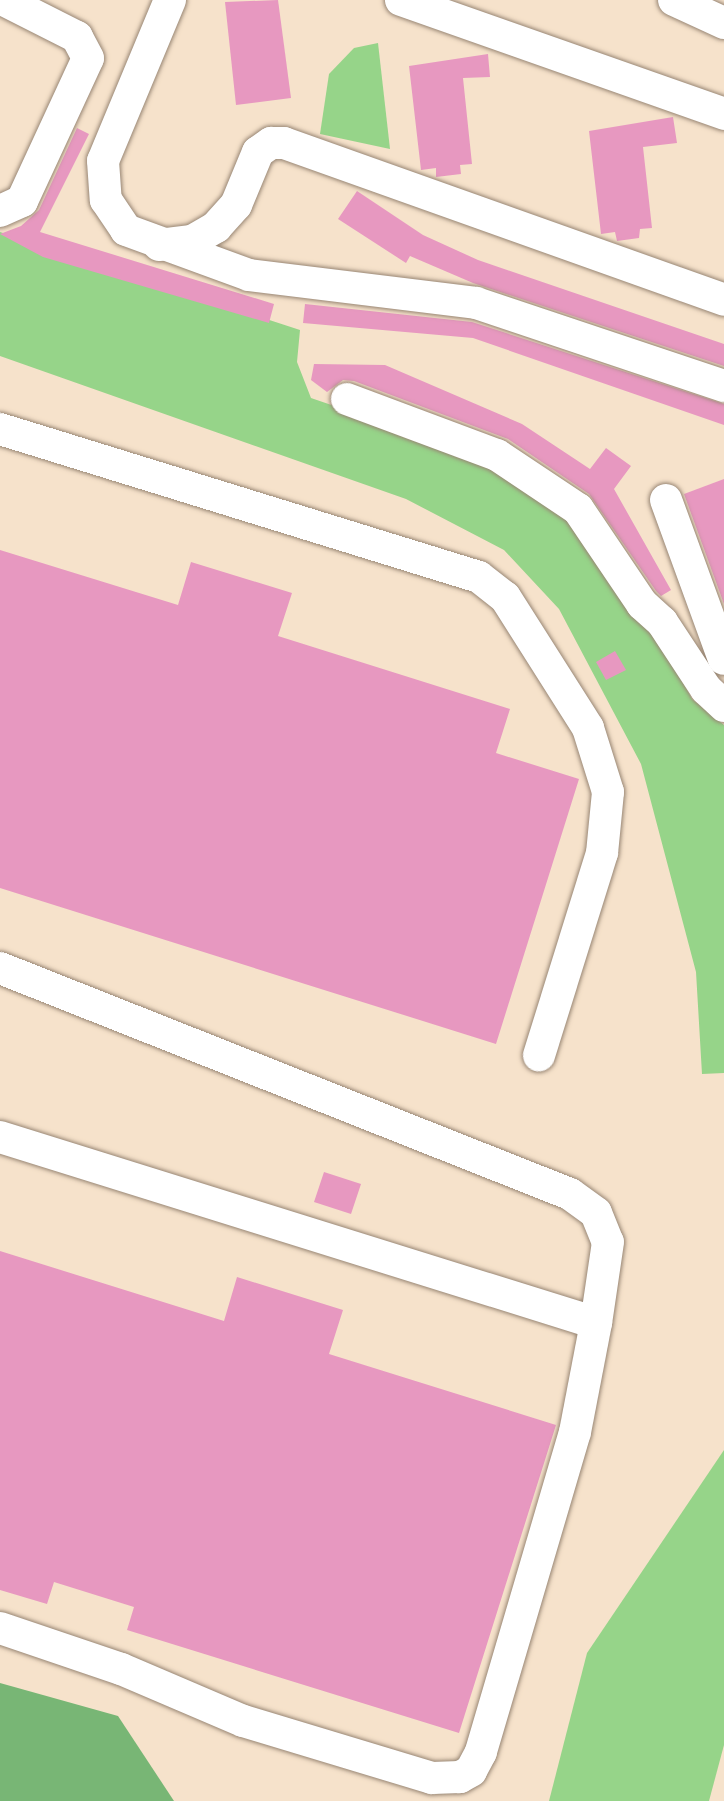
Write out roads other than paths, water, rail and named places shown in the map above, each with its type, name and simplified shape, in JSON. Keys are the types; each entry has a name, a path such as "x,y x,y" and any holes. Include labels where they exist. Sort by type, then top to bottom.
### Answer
{"street":[{"path":"0,211 22,201 88,58 77,37 4,0"},
{"path":"170,0 106,147 102,182 106,200 126,230 157,245 249,275 476,303 724,386"},
{"path":"401,0 724,114"},
{"path":"674,0 724,23"},
{"path":"157,245 192,241 216,227 236,205 258,152 271,143 284,143 724,300"},
{"path":"347,399 497,455 578,509 642,604 662,622 706,689 724,706"},
{"path":"0,429 479,577 505,597 588,728 608,792 602,853 539,1055"},
{"path":"666,500 724,659"},
{"path":"0,968 570,1194 596,1213 608,1242 575,1432 471,1771 448,1780 432,1778 296,1737 206,1708 121,1669 0,1628"},
{"path":"0,1137 596,1323"}]}
